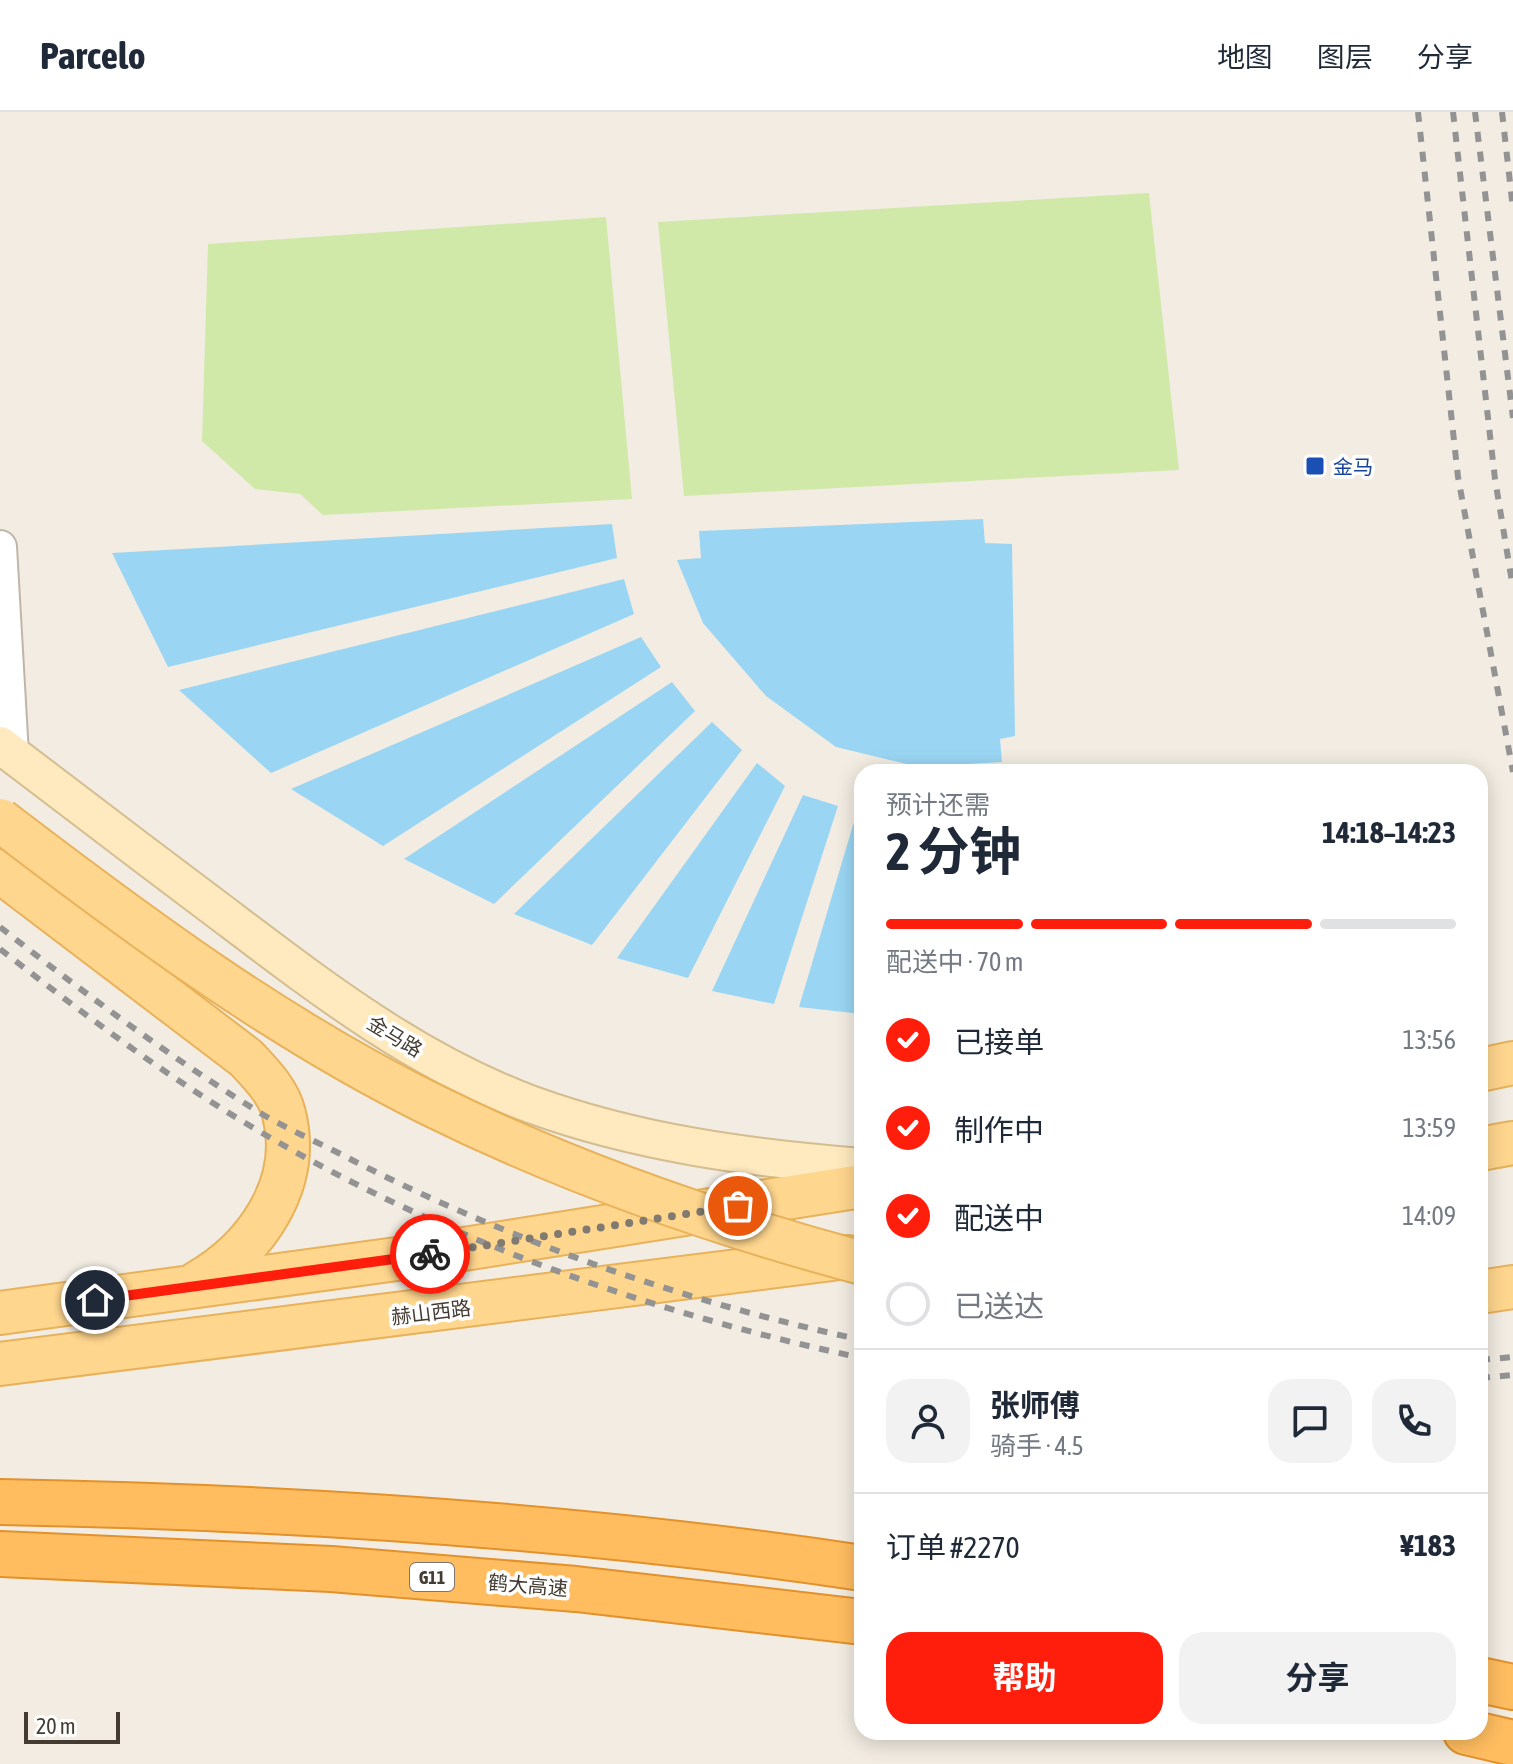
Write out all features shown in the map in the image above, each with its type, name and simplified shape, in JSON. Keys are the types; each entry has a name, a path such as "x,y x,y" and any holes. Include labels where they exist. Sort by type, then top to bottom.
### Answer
{"highway":[{"path":"0,1502 336,1517 551,1533 854,1567"},
{"name":"鹤大高速","path":"0,1554 346,1570 576,1589 854,1621"},
{"path":"1488,1682 1513,1687"},
{"path":"1488,1737 1513,1743"}],"main road":[{"name":"金马路","path":"6,750 341,1004 438,1062 529,1103 634,1135 752,1158 854,1166"},
{"path":"0,820 164,942 291,1026 428,1104 578,1172 742,1231 854,1261"},
{"path":"0,871 246,1058 268,1082 284,1112 288,1142 282,1179 268,1217 250,1243 223,1268 190,1287"},
{"path":"1488,1068 1513,1063"},
{"path":"1488,1148 1513,1143"},
{"path":"0,1313 426,1255 854,1187"},
{"name":"赫山西路","path":"0,1364 854,1256"},
{"path":"1488,1291 1513,1287"}],"street":[{"path":"0,547 6,750"}],"green space":[{"path":"1149,193 1179,470 684,496 658,222"},
{"path":"606,217 632,499 323,515 300,494 255,489 202,441 208,244"}],"water":[{"path":"983,519 985,543 1012,544 1015,736 1000,739 1002,762 907,764 836,747 766,696 703,623 677,560 701,558 699,531"},
{"path":"612,524 617,558 168,667 112,553"},
{"path":"624,579 634,614 271,773 179,690"},
{"path":"641,637 661,667 383,846 291,789"},
{"path":"672,682 695,711 494,904 404,859"},
{"path":"712,722 742,750 592,945 514,914"},
{"path":"757,763 785,786 688,978 617,958"},
{"path":"803,795 838,806 774,1004 712,991"},
{"path":"854,822 854,1013 799,1007"}],"railway":[{"path":"1418,112 1458,477 1513,772"},
{"path":"1453,112 1495,479 1513,588"},
{"path":"1475,112 1513,418"},
{"path":"1502,112 1513,209"},
{"path":"0,927 128,1024 228,1093 284,1126 415,1191 539,1244 602,1267 731,1308 854,1338"},
{"path":"0,949 123,1042 219,1107 323,1167 397,1204 548,1268 625,1295 704,1319 854,1356"},
{"path":"1488,1359 1513,1357"},
{"path":"1488,1377 1513,1375"}],"way so far":[{"path":"430,1254 738,1206"}],"place":[{"name":"金马","path":"1315,466"}],"route":[{"path":"95,1300 430,1254"}]}
